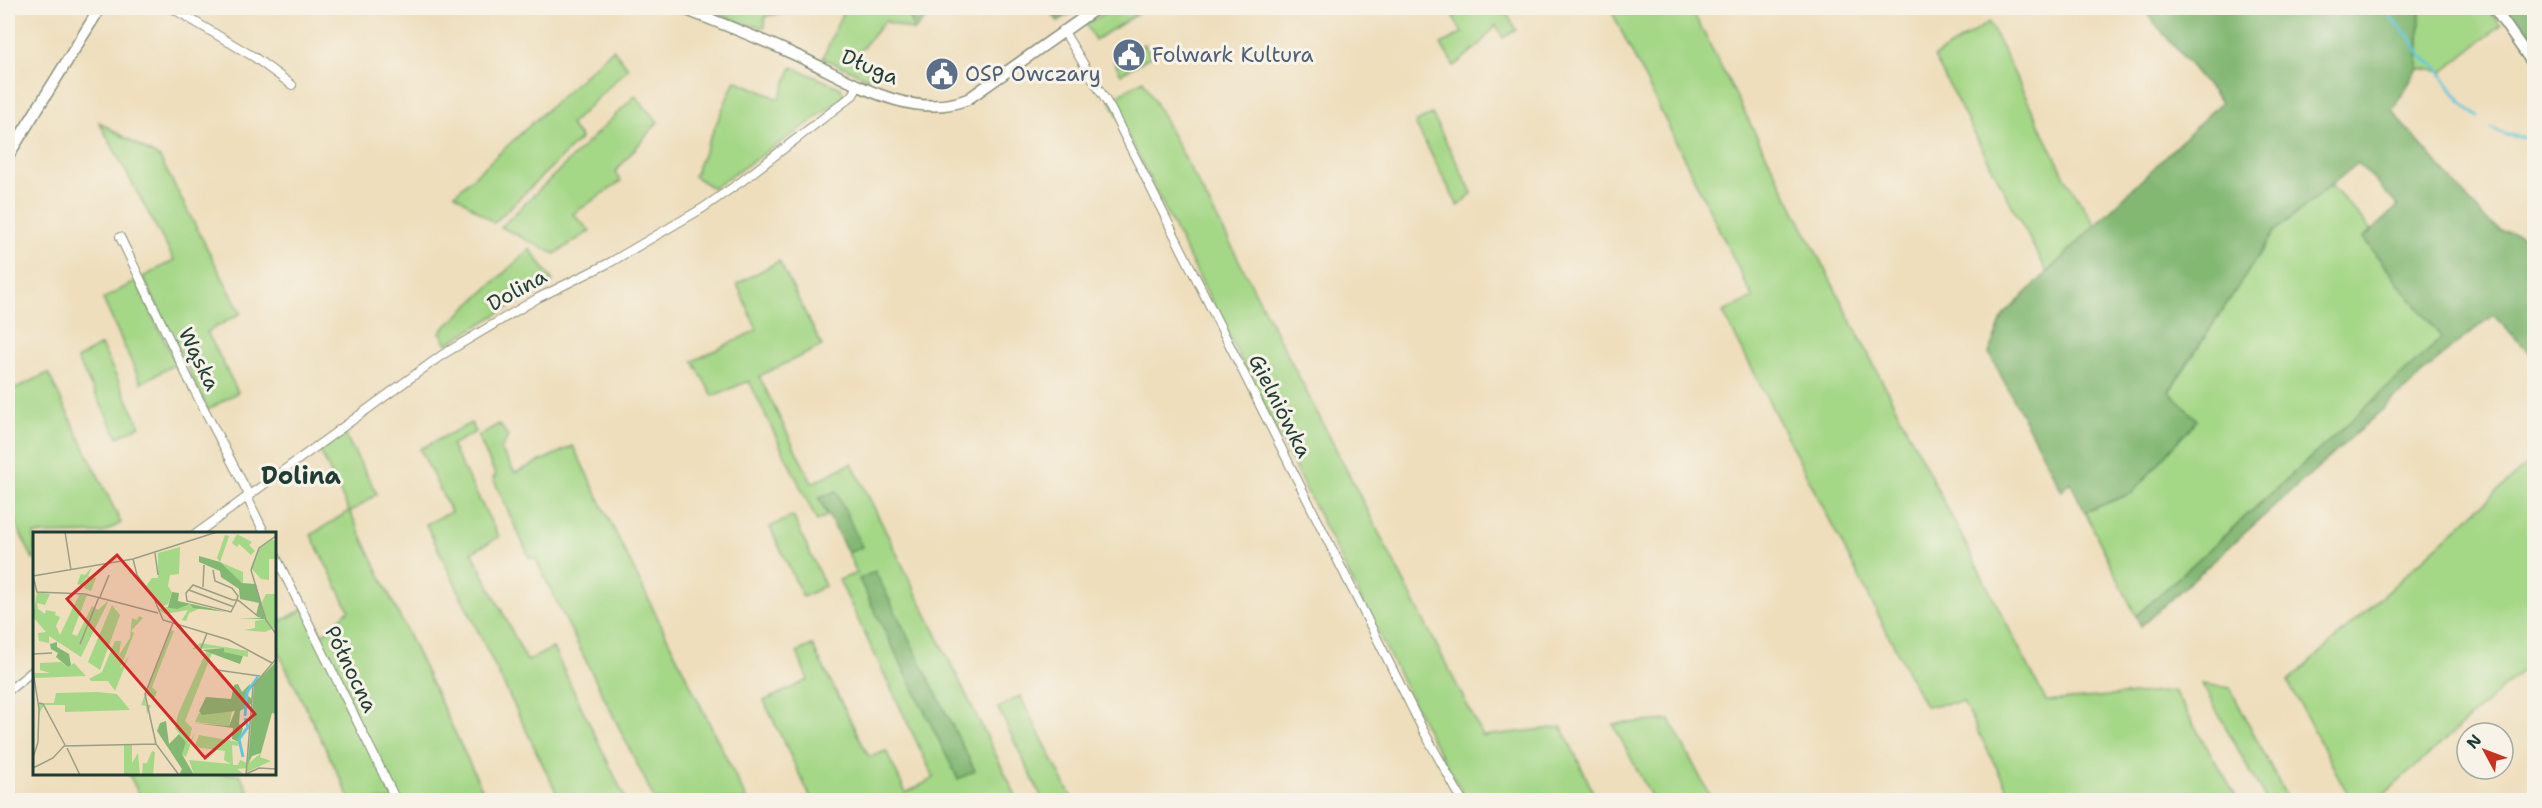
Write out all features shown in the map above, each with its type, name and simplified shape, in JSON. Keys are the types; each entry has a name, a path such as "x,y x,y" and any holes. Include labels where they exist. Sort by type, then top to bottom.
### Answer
{"street":[{"path":"8,156 100,8"},
{"path":"172,8 254,57 292,84"},
{"name":"Długa","path":"681,8 799,57 858,86 902,102 933,106 954,104 988,86 1063,30 1097,8"},
{"path":"2494,8 2535,65"},
{"name":"Gielniówka","path":"1063,30 1111,109 1423,730 1461,801"},
{"name":"Dolina","path":"199,532 459,344 538,298 611,262 703,208 742,182 853,95 858,86"},
{"name":"Wąska","path":"120,237 248,496"},
{"path":"248,496 264,532"},
{"name":"Północna","path":"276,557 396,801"},
{"path":"8,692 33,671"}],"green space":[{"path":"702,8 824,8 765,16 765,27 747,25"},
{"path":"843,8 908,8 914,31 885,21 854,58 871,73 867,78 823,58"},
{"path":"908,8 936,8 914,31"},
{"path":"1047,8 1080,8 1058,21"},
{"path":"1114,8 1131,8 1136,15 1095,40 1086,24"},
{"path":"1466,8 1511,8 1507,14 1516,30 1503,38 1496,25 1478,46 1454,66 1441,44 1462,33 1453,16"},
{"path":"1610,8 1691,8 2046,701 2174,691 2238,800 2013,800 1963,702 1925,706 1723,312 1753,298"},
{"path":"2142,8 2420,8 2418,68 2392,111 2484,218 2501,231 2515,233 2534,242 2534,357 2493,315 2450,349 2141,626 2136,616 2442,338 2363,238 2398,206 2358,163 2274,232 2169,391 2197,420 2132,493 2085,512 2070,482 2062,491 1989,353 2003,316 2221,102"},
{"path":"2420,8 2487,8 2501,25 2443,72 2418,68"},
{"path":"2504,8 2534,8 2534,54"},
{"path":"1989,22 2066,179 2095,225 2047,272 1934,57"},
{"path":"1144,44 1151,56 1121,74 1114,61"},
{"path":"613,49 628,68 570,125 581,138 494,223 455,194"},
{"path":"792,67 841,88 844,97 713,188 694,176 735,80 779,99"},
{"path":"1143,80 1228,239 1483,736 1562,727 1594,794 1583,800 1467,800 1432,740 1110,100"},
{"path":"635,96 658,122 615,172 621,181 573,214 590,231 555,254 501,227"},
{"path":"1432,114 1472,193 1458,206 1415,123"},
{"path":"99,122 160,158 241,313 207,332 238,392 208,410 143,277 174,260"},
{"path":"2330,184 2371,230 2363,238 2442,338 2136,616 2085,512 2132,493 2196,420 2169,392 2274,232"},
{"path":"530,249 553,281 447,344 440,332"},
{"path":"779,261 822,346 759,376 812,483 852,463 1018,800 812,800 764,701 808,680 797,652 812,645 869,757 886,751 906,793 934,778 839,580 857,573 848,553 862,546 819,498 827,516 817,521 749,381 713,396 693,361 757,330 737,284"},
{"path":"136,281 176,364 141,383 103,299"},
{"path":"101,345 140,426 118,437 77,359"},
{"path":"48,373 121,523 105,532 33,532 33,559 8,508 8,392"},
{"path":"471,423 476,432 451,445 499,537 472,552 527,661 553,648 626,800 560,800 426,524 451,512 420,449"},
{"path":"499,424 508,436 501,450 515,473 573,446 747,800 655,800 535,558 530,559 493,478 496,476 478,436"},
{"path":"344,433 377,494 350,512 487,800 351,800 276,647 276,623 308,607 322,635 349,610 311,535 349,511 320,451"},
{"path":"2534,458 2534,660 2466,721 2455,721 2455,731 2378,800 2351,800 2288,682"},
{"path":"836,491 862,547 848,553 819,498"},
{"path":"793,516 825,586 803,597 770,527"},
{"path":"875,571 975,771 958,779 859,579"},
{"path":"2202,684 2230,688 2288,800 2266,800"},
{"path":"1020,696 1073,800 1043,800 998,708"},
{"path":"1670,720 1712,800 1653,800 1613,724"},
{"path":"130,775 240,775 253,800 142,800"}],"waterway":[{"path":"2388,8 2392,20 2410,37 2421,55 2438,69 2461,102 2478,117"},
{"path":"2491,128 2507,135 2534,139"}],"place":[{"name":"Folwark Kultura","path":"1129,55"},
{"name":"OSP Owczary","path":"942,74"}],"district":[{"name":"Dolina","path":"301,476"}]}
